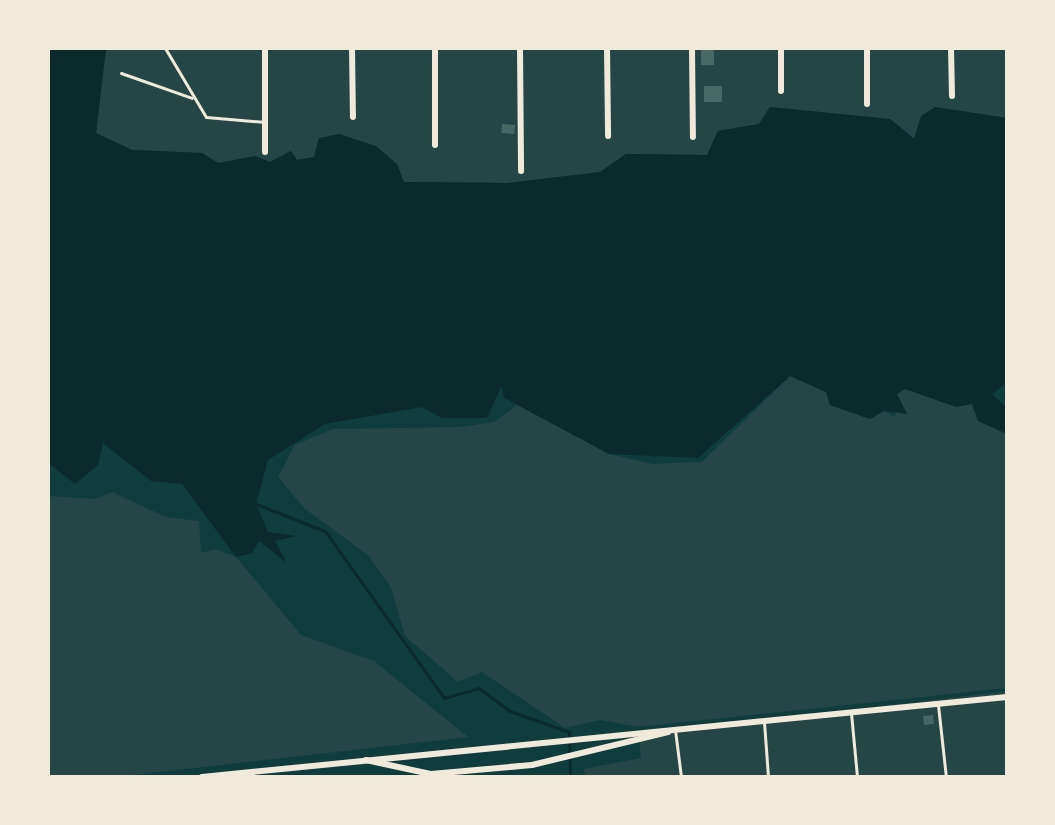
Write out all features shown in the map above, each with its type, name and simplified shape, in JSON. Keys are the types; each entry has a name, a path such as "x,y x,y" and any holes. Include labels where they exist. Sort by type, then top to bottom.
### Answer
{"street":[{"path":"265,48 265,152"},
{"path":"352,48 353,117"},
{"path":"435,48 435,145"},
{"path":"520,48 521,171"},
{"path":"607,48 608,136"},
{"path":"692,48 693,137"},
{"path":"781,48 781,91"},
{"path":"867,48 867,104"},
{"path":"951,48 952,96"},
{"path":"202,777 255,774 353,759 586,733 675,730 1007,697"},
{"path":"353,759 413,774 547,763 675,730"}],"lane":[{"path":"165,48 206,117 266,122"},
{"path":"121,73 192,98"},
{"path":"938,703 946,777"},
{"path":"851,712 857,777"},
{"path":"764,722 768,777"},
{"path":"675,730 681,777"}],"shaded area":[{"path":"106,48 1007,48 1007,118 935,107 915,139 890,119 770,107 759,124 718,131 707,155 626,154 600,172 507,183 403,182 314,157 297,160 291,151 270,162 255,156 218,164 202,153 132,150 96,134"},
{"path":"106,48 96,133 132,150 202,153 218,163 255,156 270,162 291,151 297,160 314,157 319,138 339,134 376,146 397,164 404,182 507,183 600,172 626,154 707,155 718,131 759,124 770,107 890,119 914,139 921,116 935,107 1007,118 1007,383 992,394 1007,408 1007,434 978,421 972,404 956,407 905,389 897,394 907,414 884,411 870,419 830,405 826,392 790,376 698,458 609,454 503,397 502,385 487,418 442,418 422,407 325,424 268,460 256,504 268,532 297,536 275,541 287,563 259,541 252,553 236,557 182,484 151,481 103,443 98,465 75,484 48,463 48,49"},
{"path":"790,376 826,392 830,405 870,419 884,411 895,417 897,394 905,388 972,404 1007,434 1007,688 638,727 600,720 565,728 482,672 458,682 405,636 391,588 369,556 304,508 278,477 295,445 333,429 461,427 494,422 517,405 609,454 653,464 702,462"},
{"path":"112,492 166,517 199,521 201,553 216,549 236,557 301,635 374,661 468,737 115,777 48,777 48,496 95,499"},
{"path":"1007,691 1007,777 586,777 583,769 641,758 639,736"}],"building":[{"path":"701,49 714,49 714,65 701,65"},
{"path":"704,86 722,86 722,102 704,102"},
{"path":"502,124 515,125 514,134 501,133"},
{"path":"933,715 934,724 924,725 923,716"}],"waterway":[{"path":"256,504 325,531 444,698 479,688 510,711 569,732 570,777"}]}
